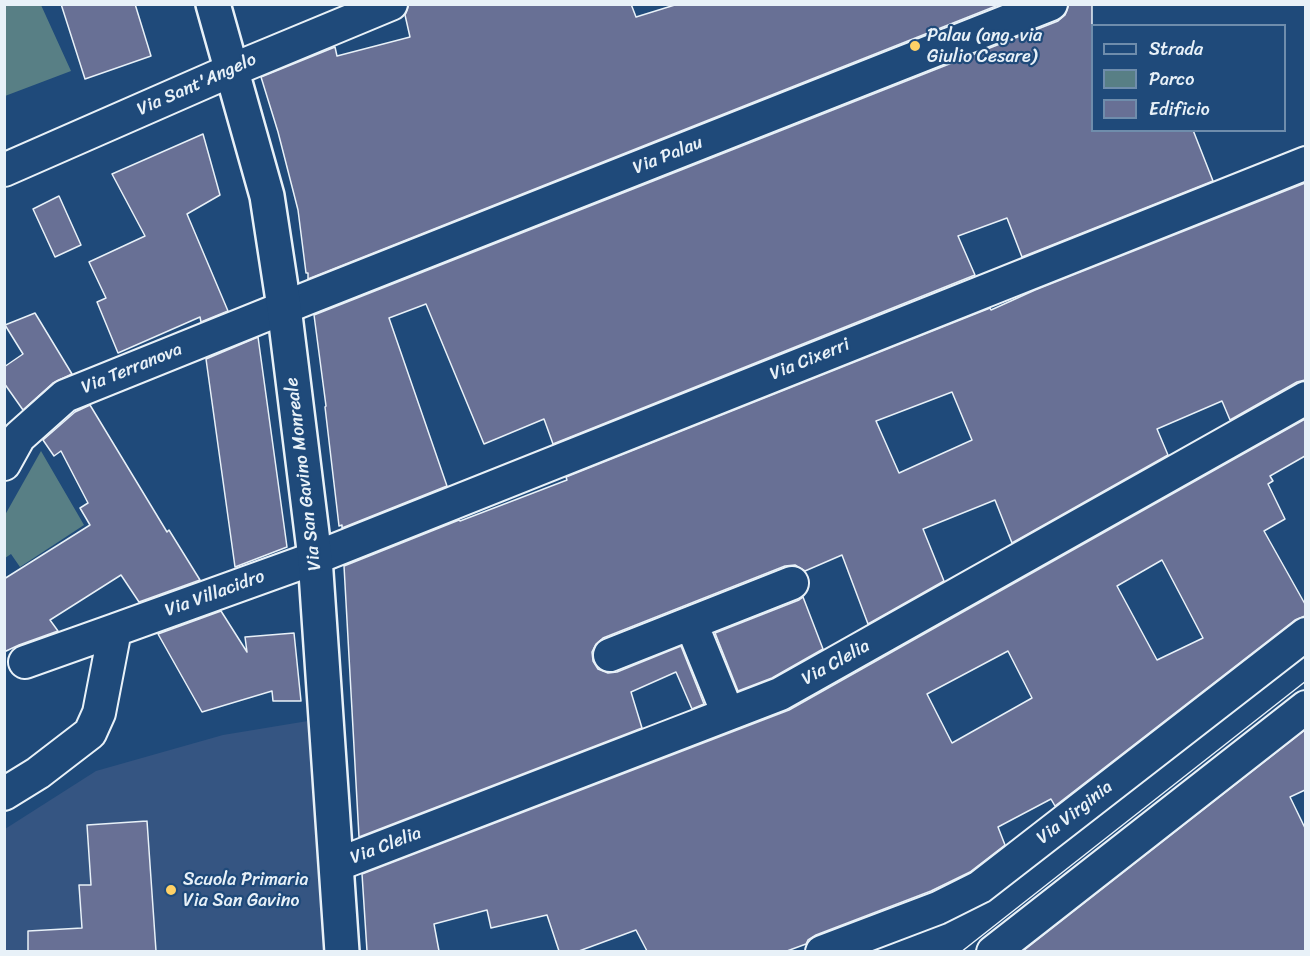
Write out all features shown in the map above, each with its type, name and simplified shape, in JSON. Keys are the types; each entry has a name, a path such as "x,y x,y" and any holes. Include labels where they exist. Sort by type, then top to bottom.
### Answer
{"street":[{"name":"Via San Gavino Monreale","path":"213,4 267,196 284,307 315,558 342,951"},
{"name":"Via Sant'Angelo","path":"4,170 232,70 392,4"},
{"name":"Via Palau","path":"284,307 1051,4"},
{"name":"Via Cixerri","path":"315,558 1305,163"},
{"name":"Via Terranova","path":"4,464 20,436 65,396 284,307"},
{"name":"Via Clelia","path":"336,865 780,694 1305,398"},
{"name":"Via Villacidro","path":"25,662 315,558"},
{"path":"610,655 792,583"},
{"path":"691,623 728,714"},
{"path":"4,794 38,773 90,733 99,713 116,630"},
{"name":"Via Virginia","path":"822,951 938,908 980,887 1305,634"},
{"path":"993,951 1305,707"}],"shaded area":[{"name":"Scuola Primaria Via San Gavino","path":"326,718 342,951 5,952 5,829 96,771 223,735"}],"green space":[{"path":"5,4 41,5 71,71 5,96"},
{"path":"41,451 84,525 20,567 11,554 5,558 5,515"}],"building":[{"path":"61,4 135,4 151,56 85,79"},
{"path":"409,4 631,4 636,17 678,4 1001,4 308,279 298,210 261,77 335,47 337,56 410,37 405,15"},
{"path":"1069,4 1092,4 1091,132 1194,132 1213,181 1022,257 1007,218 958,236 975,275 553,444 544,419 484,444 426,304 389,318 447,486 342,528 342,525 339,526 314,315 1058,21 1065,15"},
{"path":"203,134 220,195 187,214 228,311 201,322 200,317 118,353 97,302 106,298 89,262 145,236 112,174"},
{"path":"1305,183 1305,380 1297,382 1230,420 1222,401 1157,429 1168,455 1012,543 995,500 923,529 944,581 868,624 842,555 805,571 795,565 785,566 603,638 592,652 593,661 598,669 608,673 617,672 681,646 704,704 692,709 676,672 631,692 642,728 359,837 344,566 567,480 566,477 990,308 991,310 1035,290","holes":["952,392 972,440 899,473 876,421"]},
{"path":"59,196 81,245 55,257 33,209"},
{"path":"35,313 72,374 53,383 23,410 4,383 4,367 23,354 5,325"},
{"path":"258,337 287,547 235,567 206,359"},
{"path":"90,405 167,532 169,530 200,580 139,602 121,575 50,620 58,631 4,652 4,579 90,525 80,508 88,503 61,451 54,456 43,440 75,412"},
{"path":"1305,419 1305,456 1270,476 1273,481 1268,484 1285,519 1264,531 1305,604 1305,616 1295,620 1055,806 1051,799 998,827 1005,845 970,872 931,891 816,935 806,944 787,951 647,951 636,930 579,951 559,951 547,915 491,928 487,910 434,924 439,951 367,951 362,874 789,710","holes":["1162,560 1203,638 1157,660 1117,586","1008,651 1032,698 952,743 927,694"]},
{"path":"803,597 823,649 772,678 738,691 715,633"},
{"path":"221,611 247,652 245,637 294,633 301,701 273,701 272,691 202,712 158,634"},
{"path":"1305,730 1305,790 1290,797 1305,828 1305,951 1023,951"},
{"path":"147,821 156,951 28,951 28,931 82,928 79,885 91,885 87,825"}],"tram line":[{"path":"961,952 1306,681"}],"place":[{"name":"Palau (ang. via Giulio Cesare)","path":"915,46"},
{"name":"Scuola Primaria Via San Gavino","path":"171,890"}]}
